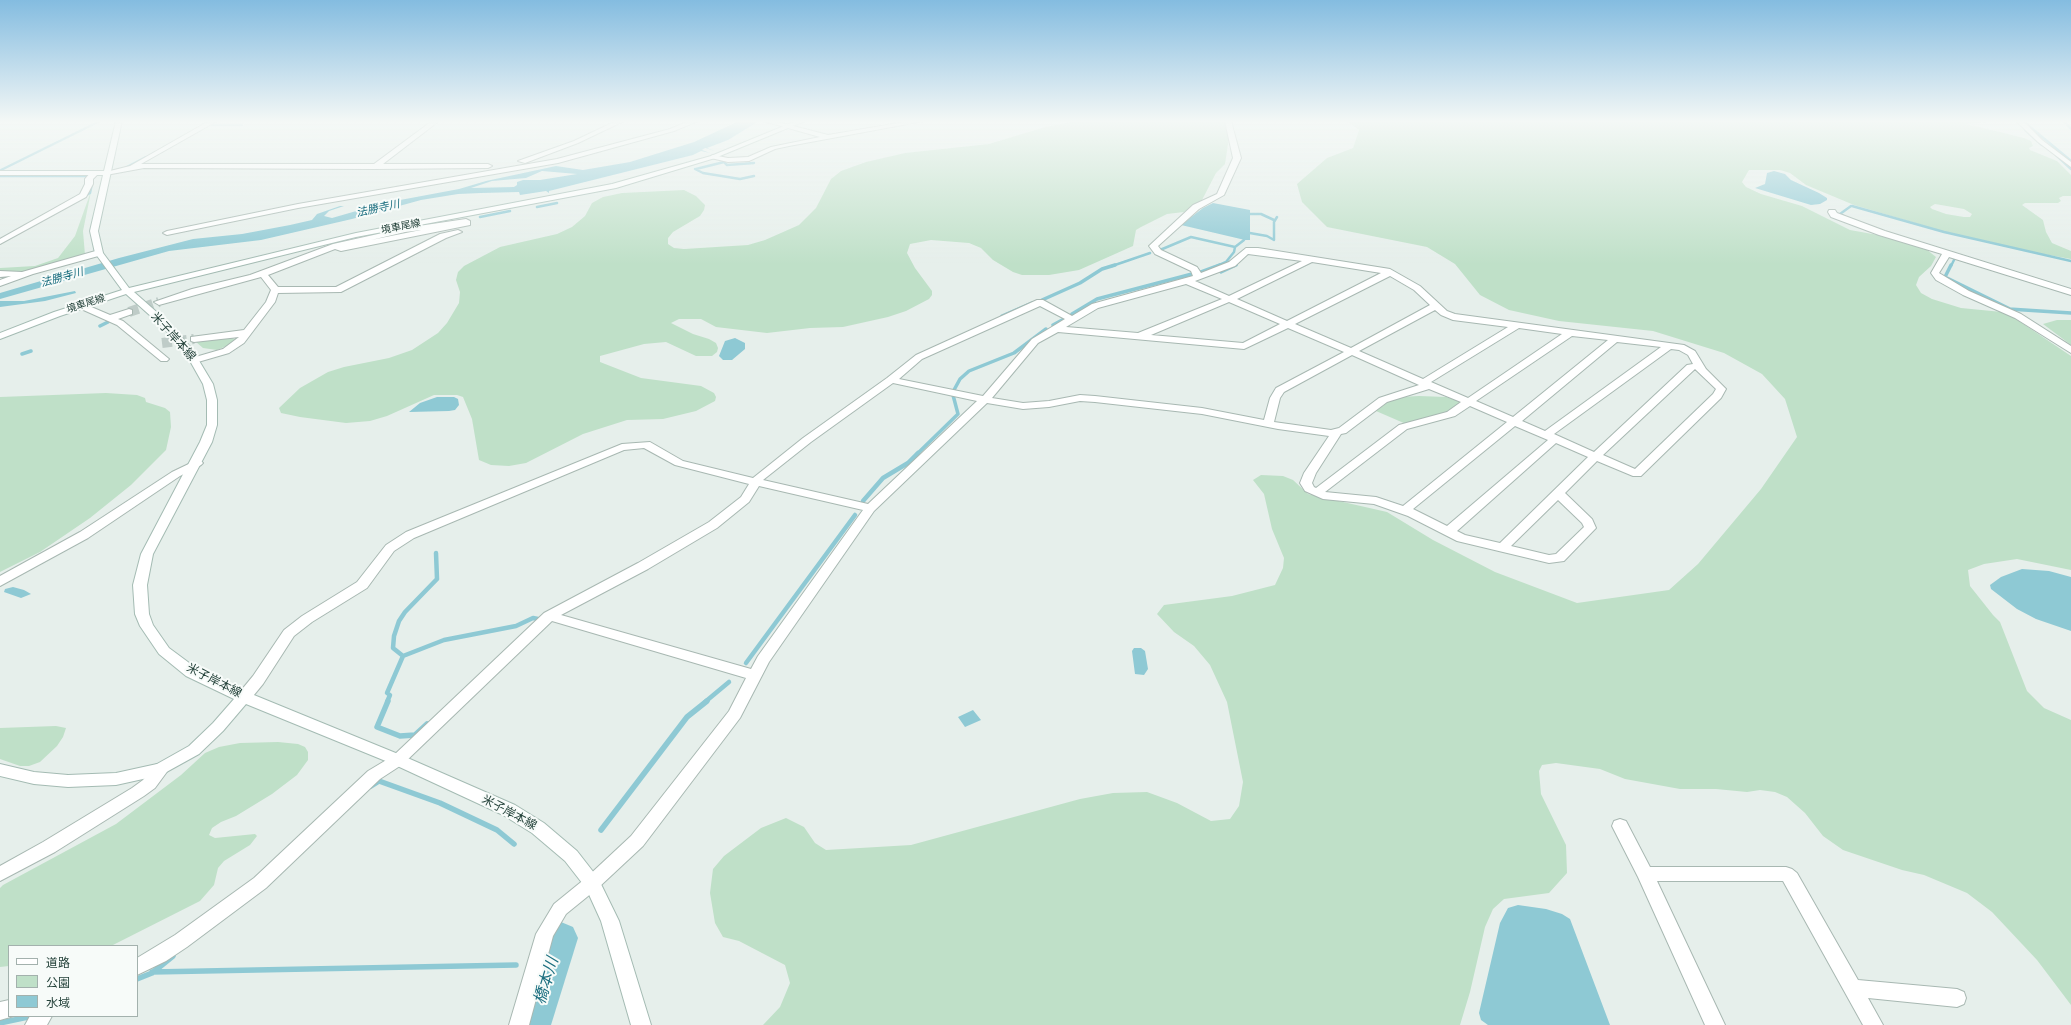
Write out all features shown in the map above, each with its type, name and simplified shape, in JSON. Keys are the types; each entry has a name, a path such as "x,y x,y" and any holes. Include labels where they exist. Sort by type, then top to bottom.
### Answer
{"street":[{"name":"米子岸本線","path":"107,169 94,231 100,255 125,289 166,325 195,360 208,384 212,400 212,415 206,442 197,463 161,524 147,554 140,585 142,614 147,626 164,651 191,672 244,697 398,760 509,810 538,828 571,856 592,883 610,921 641,1025"},
{"path":"0,173 94,174 125,169"},
{"path":"167,233 298,206 513,169"},
{"name":"境車尾線","path":"0,336 125,289 356,235 613,186 672,169"},
{"path":"1198,276 1194,269 1158,252 1153,246 1164,238 1196,207 1220,195 1232,169"},
{"path":"0,242 85,194 90,179 94,174"},
{"path":"1832,212 1834,215 1882,233 2071,292"},
{"path":"159,302 263,274 337,247 413,229 466,221 467,223 468,228 443,236 338,290 275,290"},
{"path":"519,1025 545,934 560,909 592,883 637,841 735,714 762,660 870,508 985,400 1035,341 1095,306 1187,281 1232,264 1246,251 1312,259 1390,272 1417,288 1436,306 1453,317 1670,345 1692,353 1702,371 1722,389 1717,396 1637,474 1187,281"},
{"path":"1947,253 1935,273 1938,278 1966,293 2018,316 2071,350"},
{"path":"0,283 30,272 100,255"},
{"path":"1139,336 1230,299 1312,259"},
{"path":"0,274 30,272"},
{"path":"1058,328 1244,346 1390,272"},
{"path":"263,274 275,290"},
{"path":"195,360 234,347 247,333 270,302 275,290"},
{"path":"138,966 181,942 260,883 374,775 398,760 549,616 643,566 713,525 745,499 753,489 755,482 807,440 891,380 924,354 1040,302 1073,320"},
{"path":"82,306 120,323 164,359"},
{"path":"1268,424 1275,398 1280,390 1436,306"},
{"path":"110,318 129,312"},
{"path":"891,380 985,400 1023,406 1049,404 1080,398 1095,399 1202,411 1268,424 1331,433 1342,431 1382,400 1426,384 1516,326"},
{"path":"1316,492 1403,427 1451,414 1571,332"},
{"path":"194,339 247,333"},
{"path":"1405,510 1613,341 1614,338"},
{"path":"148,345 162,343"},
{"path":"1448,532 1550,437 1670,345"},
{"path":"1502,548 1596,456 1691,367 1699,365"},
{"path":"1338,431 1328,443 1310,473 1307,486 1322,495 1376,501 1405,510 1461,538 1549,559 1560,558 1590,528 1588,522 1558,493"},
{"path":"0,770 22,776 68,781 116,779 161,769 194,750 218,727 258,680 289,633 307,619 362,585 390,548 410,535 614,450 640,444 653,447 679,463 870,508"},
{"path":"0,582 84,535 176,474 197,463"},
{"path":"549,616 731,670 754,675"},
{"path":"0,874 49,847 138,792 149,784 161,769"},
{"path":"1620,826 1645,874 1715,1025"},
{"path":"1645,874 1786,874 1798,891 1873,1025"},
{"path":"1853,988 1957,998"},
{"path":"35,1025 41,1017"}],"green space":[{"path":"847,169 1220,169 1216,173 1202,200 1184,212 1167,214 1141,227 1136,230 1133,246 1079,270 1049,275 1022,275 1013,272 993,260 981,248 969,243 931,240 910,244 907,253 915,268 932,291 932,295 929,299 906,311 888,317 843,327 810,328 767,333 716,327 701,319 679,319 671,323 716,343 718,348 717,352 712,356 696,356 666,342 644,344 600,356 600,362 641,378 701,386 714,393 716,397 715,401 696,411 663,419 627,420 583,434 526,463 509,466 491,465 479,460 472,419 463,397 457,395 434,395 387,416 370,421 346,423 281,413 279,408 300,388 328,372 344,367 389,358 412,350 438,333 447,323 459,303 460,292 456,280 458,272 464,266 500,247 557,234 572,227 585,216 592,203 603,197 622,193 684,190 696,196 705,205 704,210 700,216 673,232 668,238 668,244 674,248 684,249 748,245 765,240 799,225 816,208 831,179 841,171"},
{"path":"1314,169 2065,169 2071,175 2071,196 2063,196 2059,198 2061,201 2058,203 2025,203 2022,205 2043,220 2046,232 2052,243 2071,251 2071,259 2021,250 1942,231 1854,205 1806,185 1790,173 1780,170 1749,170 1742,182 1746,187 1761,194 1802,206 1850,230 1878,235 1926,249 1936,257 1931,266 1919,277 1916,285 1921,293 1932,299 1961,308 2002,312 2013,317 2071,356 2071,570 2017,559 1984,564 1968,570 1970,586 2000,622 2027,691 2044,708 2071,720 2071,1005 2037,960 1992,912 1967,893 1924,875 1902,870 1843,850 1823,836 1805,813 1787,797 1775,792 1760,790 1747,792 1716,789 1680,789 1625,779 1600,769 1556,763 1542,765 1539,771 1541,794 1566,845 1567,873 1549,893 1504,899 1493,909 1485,927 1470,992 1460,1025 763,1025 780,1007 790,983 785,965 739,941 723,937 715,923 710,893 713,869 724,856 761,828 786,818 804,827 815,843 826,850 911,845 1080,799 1113,793 1147,792 1177,803 1211,821 1230,819 1239,806 1243,782 1227,702 1210,665 1194,646 1174,632 1157,614 1164,605 1232,596 1275,585 1283,568 1284,558 1272,529 1264,494 1253,480 1261,475 1283,476 1293,480 1308,494 1387,512 1433,540 1495,572 1577,603 1669,590 1698,564 1761,489 1797,437 1785,399 1762,374 1724,353 1653,331 1559,321 1509,310 1480,295 1455,264 1427,247 1327,227 1302,202 1297,184","holes":["1935,204 1964,209 1972,214 1970,217 1964,217 1946,214 1930,207"]},
{"path":"94,177 83,231 85,255 23,272 0,272 0,268 35,266 58,258 75,236 90,194 88,194 91,180"},
{"path":"2057,320 2071,320 2071,345 2043,324"},
{"path":"228,337 235,339 229,345 217,350 203,348 196,342"},
{"path":"106,393 137,395 145,398 146,402 165,408 170,412 171,427 166,450 131,485 90,518 40,552 0,572 0,397"},
{"path":"1400,397 1446,397 1462,402 1448,413 1406,424 1376,411 1388,402"},
{"path":"56,726 66,728 63,737 57,746 40,762 29,766 20,766 0,759 0,728"},
{"path":"278,742 298,744 305,747 308,752 308,760 297,775 272,794 236,816 221,822 212,828 209,835 215,838 255,834 257,836 250,845 224,861 218,868 214,885 200,901 113,945 8,945 8,966 0,967 0,888 3,885 116,824 181,775 205,753 219,747 240,743"}],"water":[{"name":"法勝寺川","path":"543,169 638,169 549,191 549,193 546,191 520,195 519,192 458,194 421,200 352,219 261,240 169,251 0,299 0,293 119,258 193,239 242,234 312,220 317,214 340,206 344,206 329,211 324,216 332,218 384,203 459,189 486,181","holes":["542,171 577,174 540,180 523,180 517,182 517,185 514,187 471,188 492,181 526,178"]},
{"path":"1774,171 1785,174 1791,180 1819,193 1827,198 1827,200 1820,204 1811,205 1755,188 1765,184 1767,173"},
{"path":"1213,203 1250,210 1250,240 1181,225 1203,208"},
{"path":"75,291 76,293 45,301 0,307 0,301 24,301"},
{"path":"735,338 745,343 745,349 732,360 723,360 719,356 725,341"},
{"path":"437,397 454,397 458,399 459,405 455,410 449,411 409,412 420,403"},
{"path":"2022,569 2049,571 2071,577 2071,631 2036,619 2017,609 1991,589 1990,585 2001,577"},
{"path":"13,587 31,594 21,598 4,592 5,589"},
{"path":"1134,648 1141,648 1145,651 1148,669 1144,675 1135,674 1132,651"},
{"path":"973,710 981,720 965,727 958,717"},
{"path":"1518,905 1546,909 1562,914 1570,919 1610,1025 1488,1025 1481,1020 1479,1013 1500,923 1508,908"}],"waterway":[{"path":"695,169 703,173 740,179 754,176"},
{"path":"0,176 86,176"},
{"path":"83,197 90,193 93,178"},
{"path":"537,207 557,203"},
{"path":"1844,216 1840,214 1851,206"},
{"path":"1852,206 1944,232 2071,261"},
{"path":"480,217 510,211"},
{"path":"1246,214 1261,214 1274,220"},
{"path":"1244,232 1267,236 1274,240 1274,222 1277,217"},
{"path":"1235,247 1244,240 1243,236"},
{"path":"1160,250 1191,237 1235,247"},
{"path":"1217,266 1226,262 1234,252 1235,247"},
{"path":"1114,265 1150,253"},
{"path":"1951,266 1955,258"},
{"path":"1042,300 1080,283 1102,269 1114,265"},
{"path":"1201,272 1220,265"},
{"path":"1221,272 1236,265"},
{"path":"1951,265 1945,277 2010,309"},
{"path":"1072,314 1097,299 1192,274"},
{"path":"1002,316 1032,303"},
{"path":"2009,309 2071,313"},
{"path":"1053,325 1064,319"},
{"path":"100,326 108,322"},
{"path":"954,390 960,379 969,371 1014,353 1046,329"},
{"path":"22,354 31,351"},
{"path":"917,454 958,414 953,395"},
{"path":"863,501 883,478 908,463 917,454"},
{"path":"746,663 855,515"},
{"path":"403,656 393,648 394,636 399,621 405,612 437,579 436,553"},
{"path":"403,656 444,640 516,626 533,618 538,619"},
{"path":"387,702 390,695 387,693 403,656"},
{"path":"705,702 729,682"},
{"path":"388,701 377,727 400,736 415,735 427,724"},
{"path":"601,830 687,717 707,701"},
{"path":"371,786 379,781 440,803 497,830 514,844"},
{"name":"橋本川","path":"533,1025 561,938"},
{"path":"153,972 173,956"},
{"path":"153,972 516,965"},
{"path":"138,979 153,972"},
{"path":"0,1023 28,1017"}],"tunnel":[{"path":"129,312 159,302"},
{"path":"162,343 194,339"}]}
